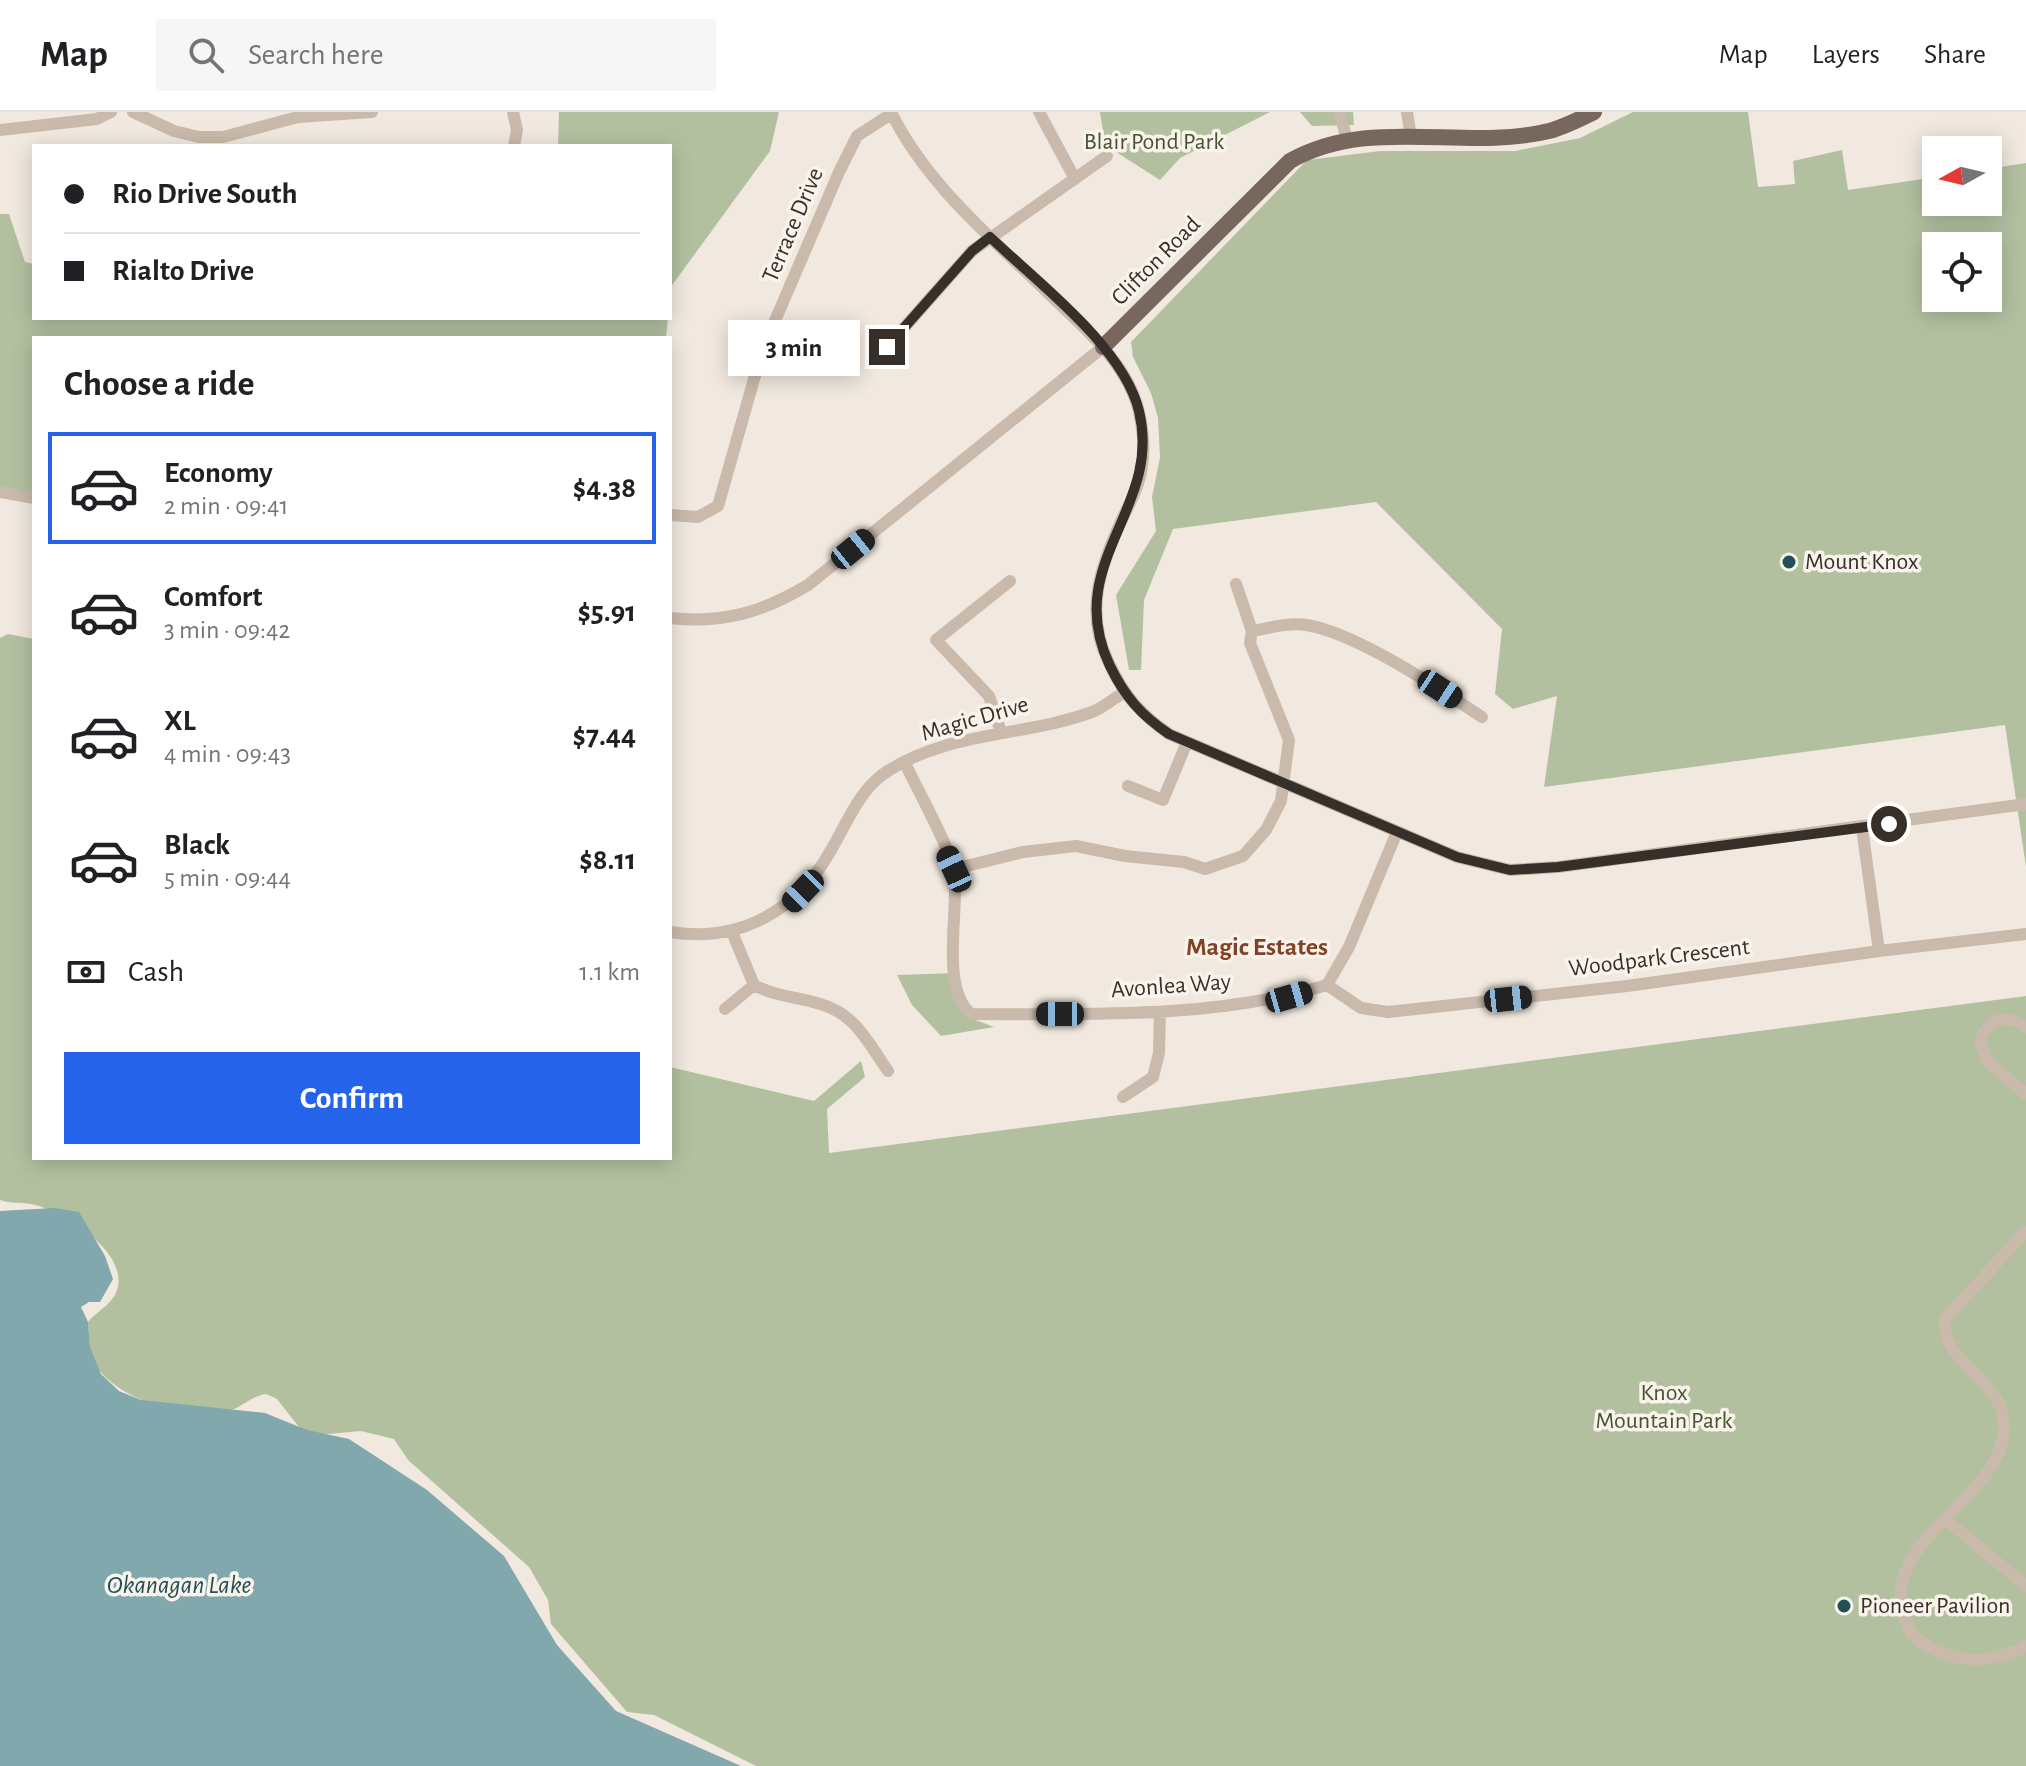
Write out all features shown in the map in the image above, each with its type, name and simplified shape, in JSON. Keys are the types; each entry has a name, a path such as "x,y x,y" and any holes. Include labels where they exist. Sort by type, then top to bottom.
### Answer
{"main road":[{"name":"Clifton Road","path":"1103,347 1290,161 1318,145 1347,139 1496,136 1549,131 1594,112"}],"street":[{"path":"25,112 27,127"},
{"path":"0,130 97,119 111,112"},
{"path":"133,112 174,131 199,137 223,137 298,117 372,112"},
{"path":"513,112 517,130 514,144"},
{"path":"1039,112 1075,179"},
{"path":"1339,112 1347,139"},
{"path":"1407,112 1411,137"},
{"path":"891,113 931,174 990,237 1103,347 1128,384 1138,409 1144,440 1142,468 1136,491 1108,549 1095,604 1104,654 1123,693 1142,715 1187,742 1397,832 1457,857 1510,870 1573,865 2026,804"},
{"name":"Terrace Drive","path":"672,515 698,517 718,506 762,351 839,172 857,136 891,113"},
{"path":"887,347 972,251 1107,156"},
{"name":"Clifton Road","path":"672,618 704,620 737,617 772,606 808,585 1103,347"},
{"path":"0,492 32,498"},
{"path":"1001,732 989,696 936,640 1010,581"},
{"path":"954,869 1023,852 1076,846 1125,856 1184,862 1205,869 1243,856 1266,830 1281,801 1289,740 1250,643 1252,631 1236,584"},
{"path":"1252,631 1306,625 1344,639 1418,676 1482,717"},
{"name":"Magic Drive","path":"672,932 694,936 732,932 791,903 814,879 863,795 882,775 941,747 1093,712 1123,693"},
{"path":"1128,786 1163,800 1187,742"},
{"name":"Avonlea Way","path":"905,763 954,869 953,944 957,996 971,1014 1160,1012 1289,997 1327,985"},
{"path":"1862,828 1879,951"},
{"path":"1327,985 1349,947 1397,832"},
{"path":"732,932 754,985 773,996 833,1008 853,1023 888,1071"},
{"name":"Woodpark Crescent","path":"1327,985 1361,1008 1388,1012 1627,986 2026,934"},
{"path":"725,1009 754,985"},
{"path":"1123,1097 1153,1077 1159,1053 1160,1012"},
{"path":"2026,1028 2017,1021 2000,1019 1986,1028 1980,1043 1988,1062 2026,1094"},
{"path":"2026,1231 2004,1260 1952,1307 1945,1319 1948,1341 1997,1397 2004,1429 1996,1460 1908,1563 1901,1603 1913,1636 1947,1656 1974,1660 2002,1657 2026,1646"},
{"path":"1945,1519 2026,1586"}],"green space":[{"path":"559,112 779,112 770,151 672,285 672,144 558,144"},
{"name":"Blair Pond Park","path":"1100,112 1270,112 1180,158 1160,180 1105,145"},
{"path":"1300,112 1353,112 1354,125 1312,126"},
{"path":"1633,112 1748,112 1758,187 1795,184 1793,161 1842,150 1848,190 1922,179 1922,216 2002,216 2002,167 2026,163 2026,867 2005,725 1544,787 1557,696 1513,709 1495,694 1502,629 1376,502 1173,529 1144,600 1141,670 1129,670 1116,595 1156,531 1152,497 1160,457 1158,418 1151,393 1133,357 1131,342 1307,160 1380,151 1515,151 1580,138"},
{"path":"0,214 9,214 25,262 32,264 32,320 668,320 666,336 32,336 32,497 0,492"},
{"name":"Knox Mountain Park","path":"8,634 32,639 32,1160 672,1160 672,1067 814,1101 861,1061 865,1077 827,1109 829,1153 2026,996 2026,1766 756,1766 654,1715 627,1712 551,1624 548,1600 529,1567 408,1460 394,1439 361,1431 306,1436 277,1399 266,1394 226,1412 210,1414 152,1404 116,1386 102,1374 93,1360 88,1322 115,1295 118,1276 113,1261 90,1235 59,1215 31,1204 0,1200 0,638"},
{"path":"956,973 970,1018 994,1027 941,1036 912,1005 897,975"}],"water":[{"name":"Okanagan Lake","path":"54,1208 79,1212 105,1256 113,1279 100,1302 89,1302 81,1307 88,1322 90,1347 101,1374 119,1391 141,1400 265,1413 307,1430 349,1439 427,1490 504,1556 557,1645 616,1711 741,1766 0,1766 0,1211"}],"place":[{"name":"Mount Knox","path":"1789,562"},
{"name":"Pioneer Pavilion","path":"1844,1606"}],"district":[{"name":"Magic Estates","path":"1257,947"}],"route":[{"path":"887,347 972,251 990,237 1103,347 1128,384 1138,409 1144,440 1136,491 1108,549 1098,579 1095,604 1098,632 1104,654 1123,693 1142,715 1169,734 1457,857 1510,870 1558,867 1889,824"}]}
